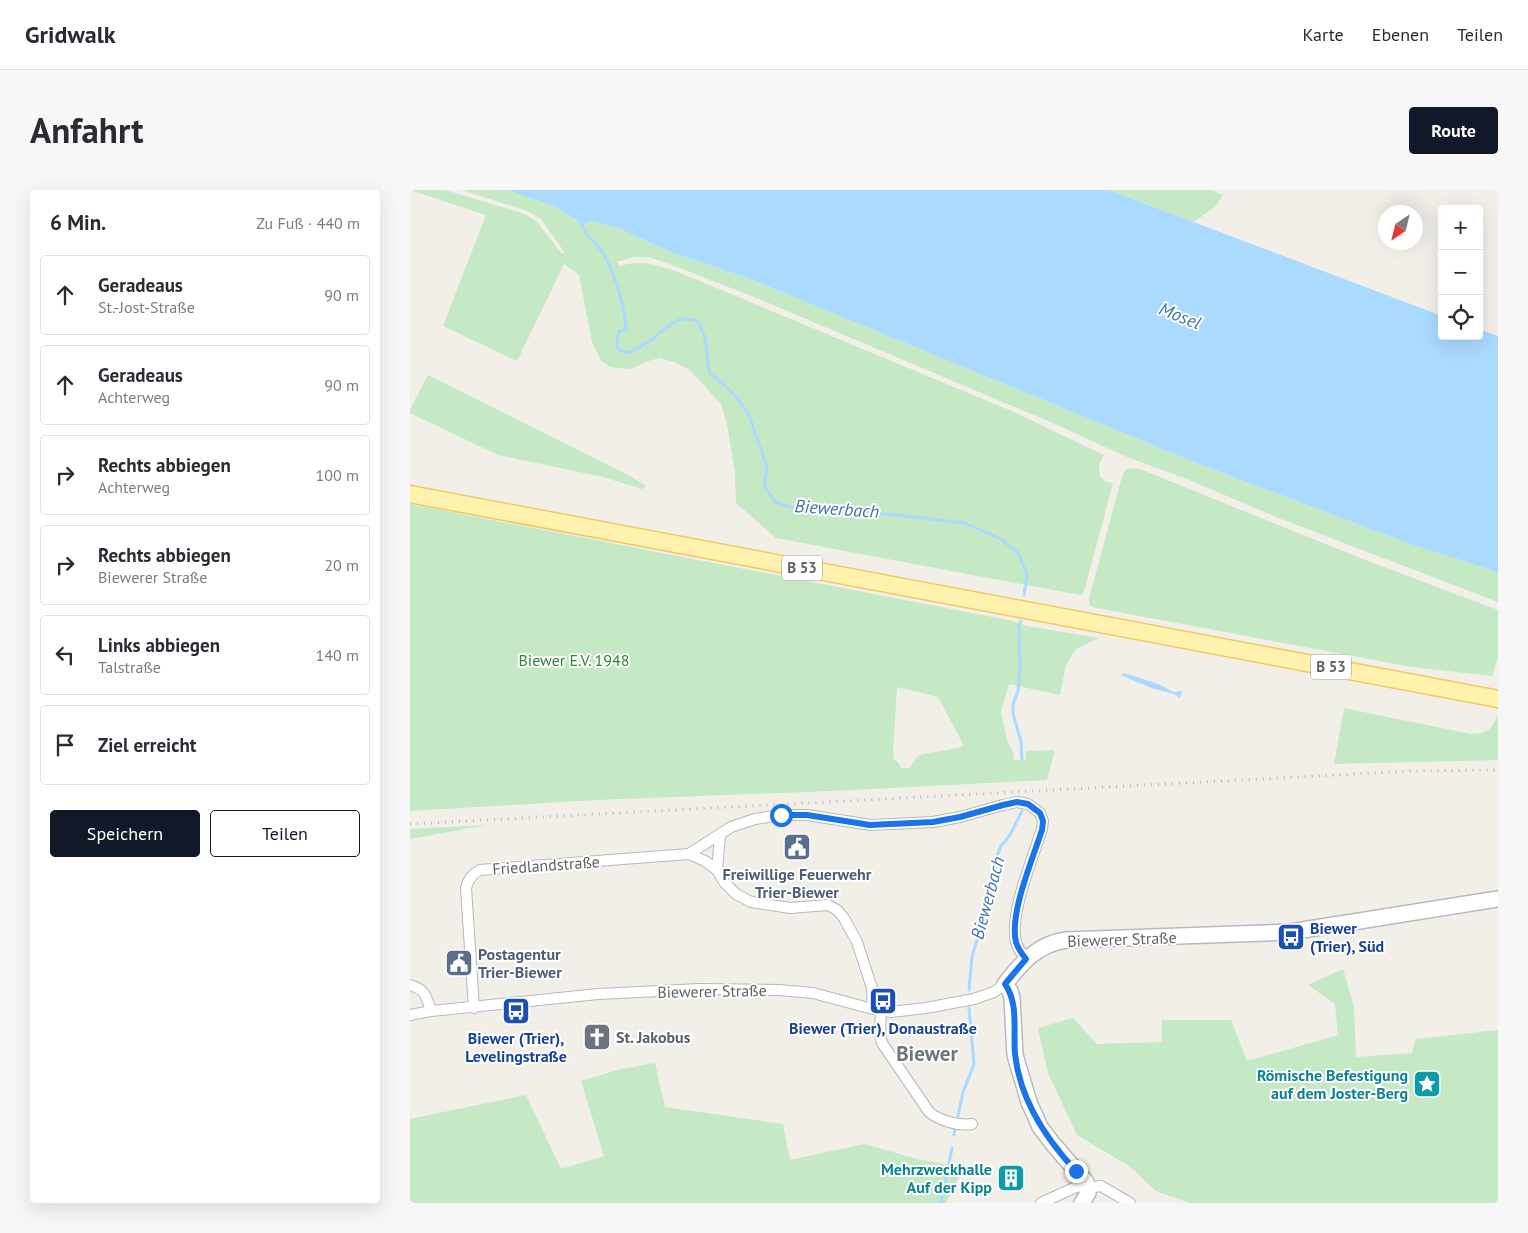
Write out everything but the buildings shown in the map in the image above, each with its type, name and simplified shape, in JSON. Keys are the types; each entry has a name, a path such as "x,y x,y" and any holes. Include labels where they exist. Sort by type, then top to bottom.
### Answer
{"main road":[{"name":"B 53","path":"410,494 1498,699"}],"street":[{"name":"Friedlandstraße","path":"474,1008 466,888 467,882 474,873 480,870 689,854 720,836 731,827 755,819 781,815 807,815 870,825 933,822 1017,802 1028,804 1040,813 1043,821 1042,830 1019,902 1015,927 1018,949 1026,959"},
{"path":"717,870 720,836"},
{"path":"689,854 705,861 717,870 724,882 736,894 751,902 790,908 828,906 837,910 844,918 857,942 872,988 882,1043 929,1112 935,1117 968,1124"},
{"name":"Biewerer Straße","path":"410,1015 431,1011 598,994 700,989 779,990 813,993 877,1010 891,1012 910,1011 974,999 994,992 1005,984 1026,959 1042,947 1066,940 1290,932 1498,899"},
{"path":"1005,984 1012,998 1015,1055 1029,1102 1040,1127 1086,1182 1088,1192 1082,1203"},
{"path":"410,985 422,990 427,996 431,1011"},
{"path":"1041,1203 1078,1186 1087,1188 1101,1186 1130,1203"}],"green space":[{"path":"410,190 445,190 525,214 538,223 561,253 565,253 541,219 527,211 462,190 507,190 555,206 581,224 592,221 618,228 671,252 748,278 1194,462 1413,545 1498,572 1498,602 1276,517 1187,479 1127,457 1055,424 759,299 667,263 648,257 634,257 617,262 620,266 642,263 678,272 1009,410 1104,455 1099,465 1100,476 1106,482 1113,483 1084,592 1080,595 776,538 736,503 735,474 727,424 721,404 689,369 673,362 660,358 631,369 611,367 601,361 592,342 579,275 564,264 517,361 443,326 486,215"},
{"path":"1109,190 1212,190 1223,195 1216,206 1194,222"},
{"path":"428,375 630,476 646,486 642,489 603,477 498,455 410,413"},
{"path":"1131,468 1140,469 1360,558 1498,610 1498,657 1492,676 1412,667 1092,607 1089,604 1089,598 1123,473"},
{"name":"Biewer E.V. 1948","path":"410,504 1013,621 1026,626 1099,638 1076,649 1066,665 1060,695 1009,684 1001,711 1007,741 1013,751 1014,760 1026,760 1026,751 1055,750 1047,780 597,800 410,811","holes":["897,687 938,697 964,746 917,756 910,768 901,768 899,763 894,760 893,750"]},
{"path":"1344,708 1471,734 1488,730 1498,715 1498,760 1334,764"},
{"path":"487,825 410,839 410,829"},
{"path":"1343,969 1354,1007 1356,1057 1412,1053 1415,1039 1498,1030 1498,1203 1190,1203 1156,1191 1129,1166 1077,1135 1048,1073 1038,1028 1073,1018 1097,1044 1162,1042 1162,1020 1231,1020 1247,1061 1338,1035 1335,1004 1308,985"},
{"path":"655,1063 665,1107 783,1124 790,1160 864,1144 921,1160 964,1167 946,1203 410,1203 410,1119 526,1095 561,1169 604,1156 581,1081 621,1069"}],"water":[{"name":"Mosel","path":"507,190 1109,190 1438,314 1438,340 1483,340 1483,330 1498,336 1498,572 1413,545 1194,462 748,278 671,252 618,228 592,221 582,224 555,206"},
{"path":"1125,673 1158,684 1174,692 1182,691 1180,698 1174,694 1154,689 1120,675"}],"waterway":[{"name":"Biewerbach","path":"581,222 587,235 606,258 618,288 624,310 626,329 619,332 618,349 628,353 681,319 696,320 705,338 709,372 735,395 749,415 767,467 764,485 775,502 794,508 839,513 853,508 879,513 965,523 1001,539 1019,554 1027,575 1024,595"},
{"name":"Biewerbach","path":"1021,621 1019,626 1020,671 1018,691 1013,704 1013,714 1021,741 1022,760"},
{"name":"Biewerbach","path":"969,990 972,956 989,902 997,856 1022,811"},
{"name":"Biewerbach","path":"958,1116 963,1092 974,1064 969,1008"},
{"name":"Biewerbach","path":"954,1135 955,1126"},
{"name":"Biewerbach","path":"941,1203 952,1148"}],"railway":[{"path":"410,824 1412,771 1498,770"}],"place":[{"name":"Freiwillige Feuerwehr Trier-Biewer","path":"797,847"},
{"name":"Biewer (Trier), Süd","path":"1291,937"},
{"name":"Postagentur Trier-Biewer","path":"459,963"},
{"name":"Biewer (Trier), Donaustraße","path":"883,1001"},
{"name":"Biewer (Trier), Levelingstraße","path":"516,1011"},
{"name":"St. Jakobus","path":"597,1037"},
{"name":"Römische Befestigung auf dem Joster-Berg","path":"1427,1084"},
{"name":"Mehrzweckhalle Auf der Kipp","path":"1011,1178"}],"district":[{"name":"Biewer","path":"927,1054"}],"route":[{"path":"781,815 807,815 870,825 933,822 1017,802 1028,804 1040,813 1043,821 1042,830 1019,902 1015,927 1018,949 1026,959 1005,984 1010,990 1012,998 1015,1055 1029,1102 1040,1127 1076,1171"}]}
